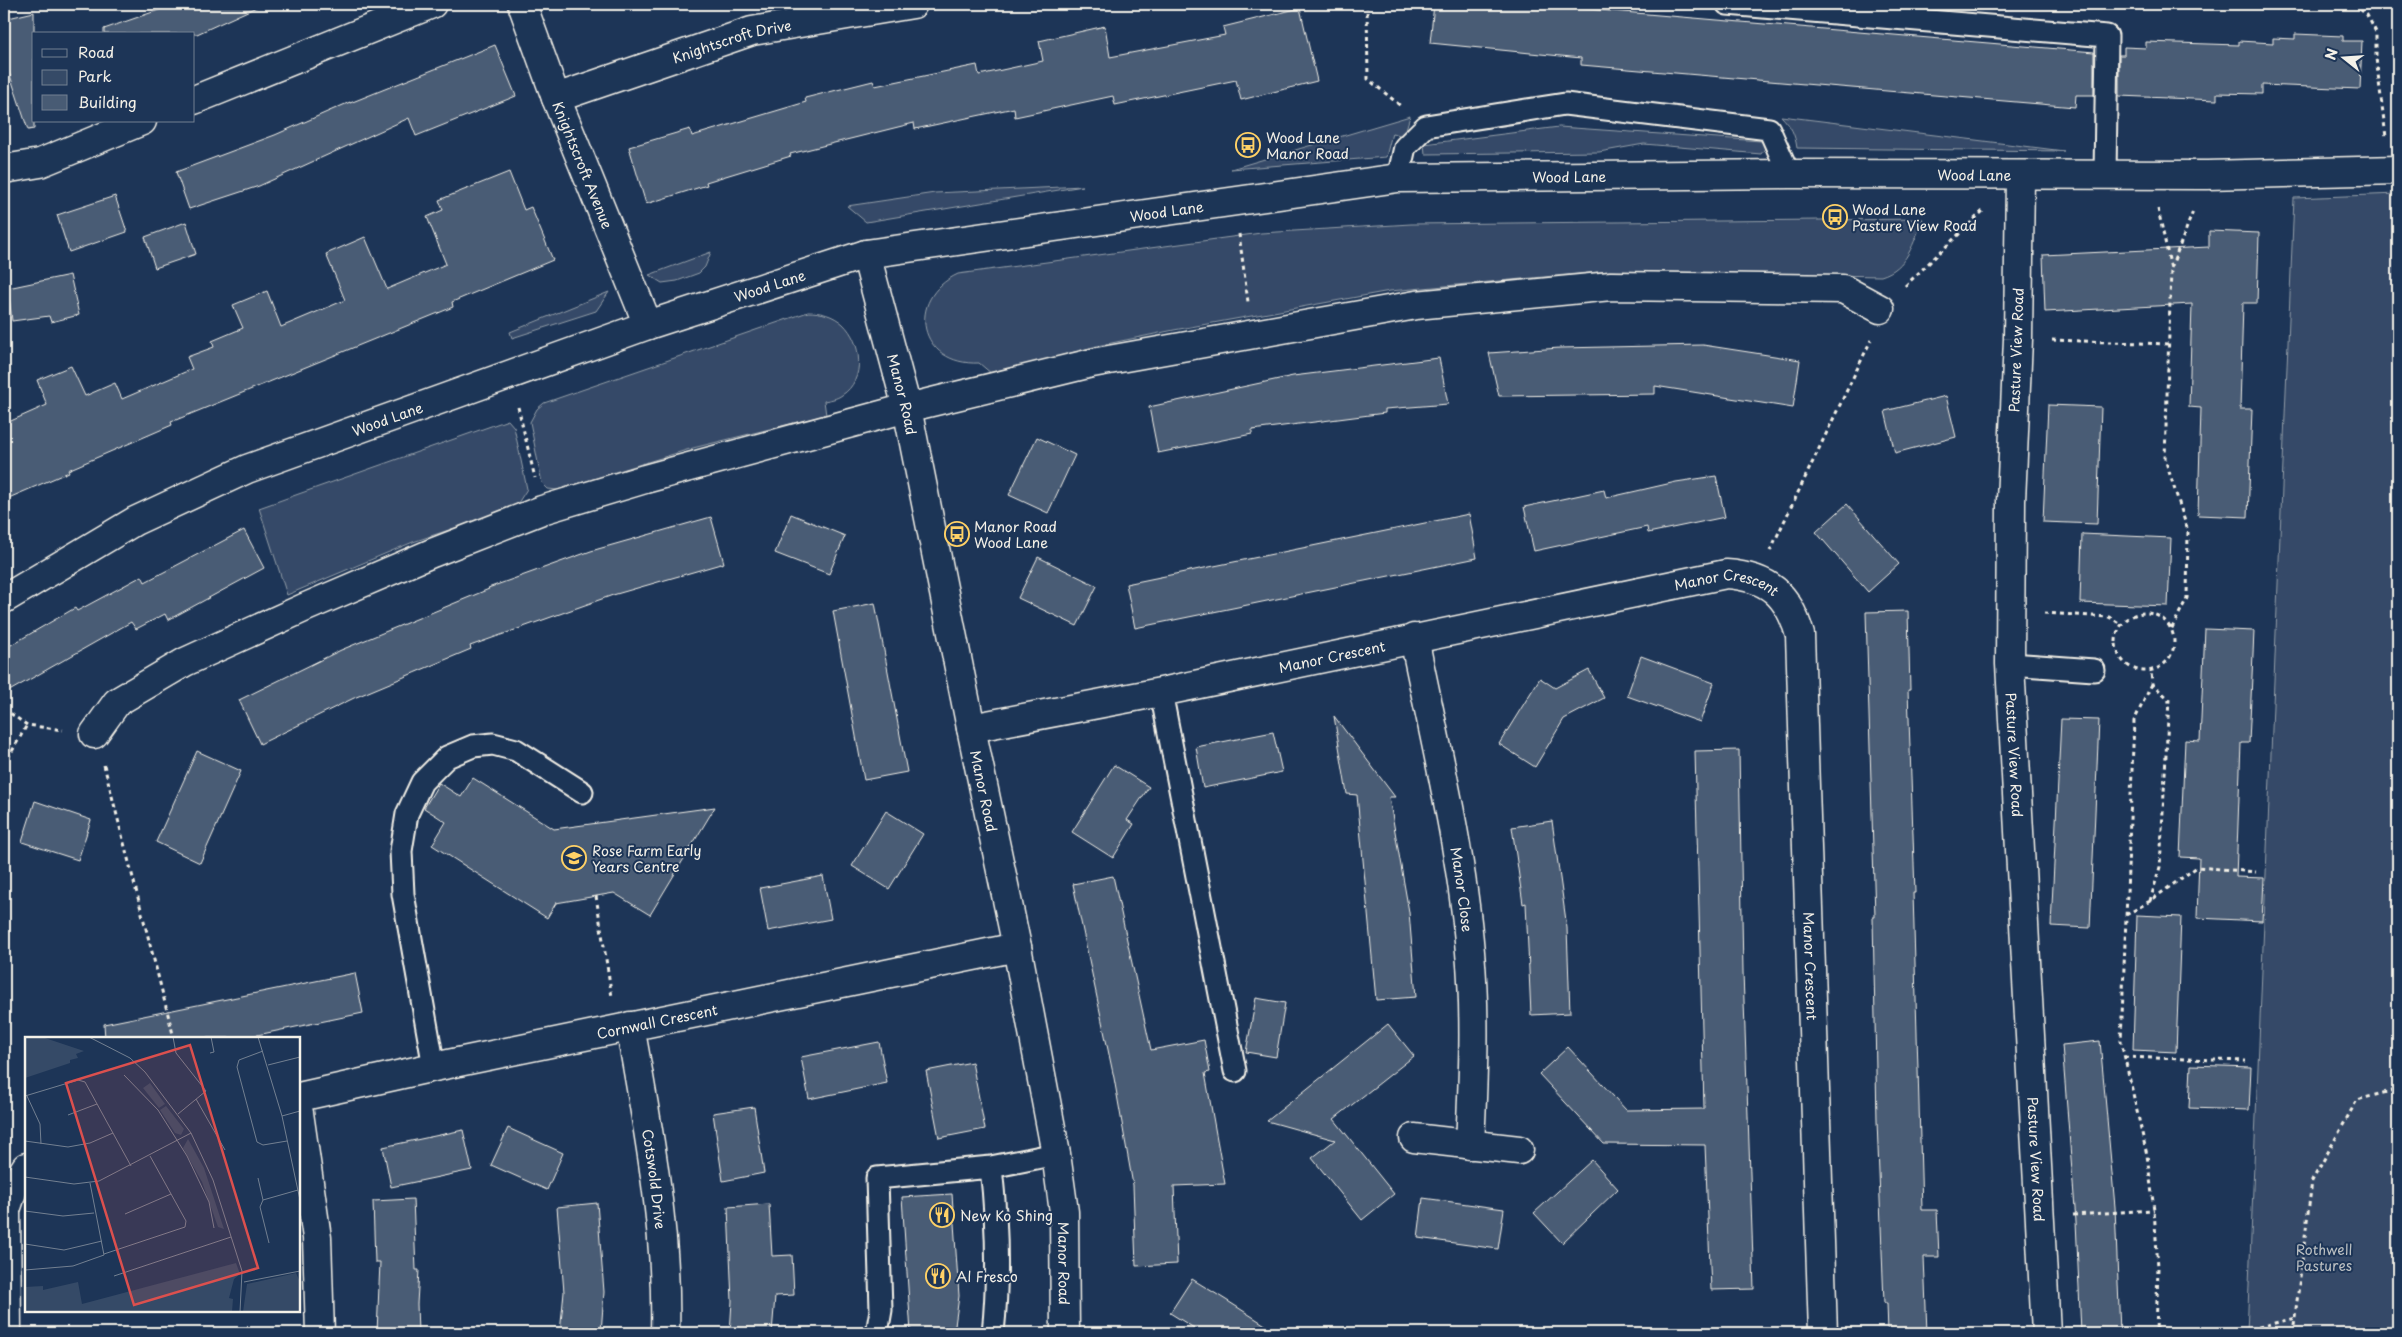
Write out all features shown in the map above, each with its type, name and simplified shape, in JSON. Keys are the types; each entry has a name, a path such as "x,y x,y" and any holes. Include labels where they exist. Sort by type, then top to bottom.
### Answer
{"street":[{"path":"195,100 432,4"},
{"name":"Knightscroft Avenue","path":"522,4 556,98 648,325"},
{"name":"Knightscroft Drive","path":"556,98 752,31 913,4"},
{"path":"4,169 40,162 140,122"},
{"name":"Wood Lane","path":"4,599 136,522 246,469 648,325 866,254 1398,178 1789,174 2207,175 2392,170"},
{"name":"Pasture View Road","path":"2020,176 2018,339 2011,501 2010,664 2046,1333"},
{"name":"Manor Road","path":"866,254 907,408 1017,947 1056,1154 1064,1212 1065,1333"},
{"path":"94,734 117,702 186,662 324,599 542,510 645,479 907,408 1092,363 1416,305 1610,286 1843,289 1880,310"},
{"name":"Manor Crescent","path":"971,728 1161,692 1726,574 1757,579 1783,597 1794,614 1800,635 1823,1333"},
{"name":"Manor Close","path":"1414,638 1455,840 1470,952 1474,1049 1470,1145"},
{"name":"Cornwall Crescent","path":"300,1097 434,1067 1017,947"},
{"name":"Cotswold Drive","path":"623,1028 656,1170 665,1279 665,1333"},
{"path":"300,1120 318,1238 320,1333"},
{"path":"1414,1138 1520,1150"},
{"path":"7,1333 6,1210 14,1186 25,1169"}],"lane":[{"path":"1727,4 2107,36 2105,175"},
{"path":"1398,178 1405,147 1426,126 1565,104 1770,129 1789,174"},
{"path":"2010,664 2094,670"},
{"path":"1161,692 1235,1071"},
{"path":"434,1067 403,894 401,851 407,814 422,782 447,757 473,746 493,744 516,750 582,792"},
{"path":"877,1333 881,1310 877,1178 991,1167 1056,1154"},
{"path":"991,1167 996,1215 997,1295 993,1333"}],"path":[{"path":"1367,4 1368,78 1426,126"},
{"path":"2354,4 2367,15 2376,32 2376,58 2386,139 2392,170"},
{"path":"2150,175 2170,269 2165,459 2188,531 2187,598 2171,630"},
{"path":"2170,269 2207,175"},
{"path":"1757,579 1868,347 1880,310 2020,176"},
{"path":"1236,201 1252,334"},
{"path":"2018,339 2169,344"},
{"path":"511,374 542,510"},
{"path":"2011,610 2109,617 2122,624"},
{"path":"2148,613 2162,618 2171,630 2174,642 2172,654 2165,664 2151,671 2142,672 2130,668 2121,660 2116,648 2116,636 2122,624 2133,615 2148,613"},
{"path":"2151,671 2152,684 2134,721 2121,1041 2147,1155 2154,1210 2158,1266 2156,1333"},
{"path":"2150,901 2160,867 2169,699 2152,684"},
{"path":"4,709 27,725 94,734 108,777 174,1037"},
{"path":"4,765 27,725"},
{"path":"2126,915 2150,901 2197,867 2256,872"},
{"path":"596,896 623,1028"},
{"path":"2124,1057 2246,1061"},
{"path":"2293,1333 2312,1181 2357,1100 2398,1089"},
{"path":"2039,1217 2154,1210"},
{"path":"2235,1333 2295,1318"}],"green space":[{"path":"1410,116 1404,136 1392,133 1386,157 1231,169"},
{"path":"1781,116 2064,151 1797,148 1792,130"},
{"path":"1559,127 1761,141 1766,147 1761,154 1644,144 1599,152 1425,154 1424,144"},
{"path":"1083,186 866,222 847,206 935,193"},
{"name":"Rothwell Pastures","path":"2398,194 2398,1333 2247,1333 2294,198"},
{"path":"1923,219 1904,261 1898,267 1881,276 1609,271 1390,291 1174,330 1097,346 992,374 979,363 959,361 943,354 932,343 926,329 925,314 930,299 941,285 958,274 1261,233 1411,224"},
{"path":"711,252 705,267 699,273 677,281 662,283 649,275"},
{"path":"609,292 596,311 512,338 510,332"},
{"path":"808,312 827,315 843,324 854,341 859,361 855,380 850,388 840,396 824,401 826,415 693,448 557,490 548,489 542,483 530,422 537,409 544,403"},
{"path":"508,420 514,427 527,489 518,503 508,510 413,542 287,595 259,508"}],"building":[{"path":"176,4 263,4 197,34 195,32 104,32 104,29"},
{"path":"1434,4 1576,4 1576,8 2094,52 2094,95 2076,95 2075,107 1581,65 1581,58 1430,43"},
{"path":"1300,8 1317,81 1241,100 1236,80 1115,105 1113,96 1015,117 1014,108 915,129 914,123 790,154 791,156 706,182 707,185 646,204 629,147 690,129 692,136 806,102 805,98 873,81 875,86 977,65 979,75 1043,61 1039,41 1105,26 1110,57 1225,35 1223,27"},
{"path":"34,12 34,32 32,32 32,122 34,122 34,129 28,130 4,57 4,19"},
{"path":"2295,34 2343,36 2343,41 2362,41 2360,89 2262,85 2262,94 2217,93 2217,100 2119,96 2119,55 2124,55 2124,47 2146,48 2146,42 2239,45 2239,41 2273,43 2273,38 2295,39"},
{"path":"495,45 516,96 416,136 409,118 259,186 189,209 176,172 275,135 350,102"},
{"path":"509,172 524,210 531,207 553,260 452,302 453,307 171,422 172,425 4,500 4,424 47,405 37,380 71,366 85,396 115,383 122,399 192,369 187,357 214,347 212,341 243,328 233,305 267,291 281,327 345,300 326,254 365,237 387,289 446,264 427,217 443,210 439,200"},
{"path":"115,196 127,232 69,252 57,215"},
{"path":"186,222 196,254 155,268 145,237"},
{"path":"2209,231 2259,233 2257,303 2243,303 2240,409 2252,409 2248,517 2198,515 2201,408 2189,407 2192,304 2045,312 2043,255 2209,247"},
{"path":"70,275 79,315 51,322 49,316 12,321 8,288"},
{"path":"1703,345 1800,360 1793,408 1655,386 1655,394 1499,396 1489,353 1560,348"},
{"path":"1439,358 1448,404 1385,409 1385,413 1252,430 1252,434 1158,453 1149,407 1293,376"},
{"path":"1946,396 1956,437 1895,453 1885,411"},
{"path":"2048,405 2101,407 2097,524 2043,522"},
{"path":"1037,437 1075,455 1048,513 1009,495"},
{"path":"1716,476 1725,517 1648,533 1647,527 1534,551 1524,507 1604,490 1606,498 1676,482"},
{"path":"1847,504 1899,564 1868,592 1816,532"},
{"path":"791,514 845,536 829,574 775,553"},
{"path":"1469,514 1477,558 1135,628 1126,584"},
{"path":"711,517 724,563 613,595 470,646 471,649 354,698 260,744 239,700 341,650 488,588 591,551"},
{"path":"244,530 264,568 168,620 165,614 136,629 131,622 4,694 4,649 75,608 77,611 142,576 145,582"},
{"path":"2082,534 2171,538 2168,606 2080,603"},
{"path":"1038,557 1097,586 1077,626 1018,598"},
{"path":"875,603 907,772 864,780 833,611"},
{"path":"1908,611 1910,690 1908,690 1915,893 1913,893 1922,1210 1937,1210 1939,1257 1924,1257 1927,1333 1888,1333 1887,1303 1884,1303 1877,1121 1873,917 1875,917 1866,612"},
{"path":"2205,629 2254,631 2249,743 2241,743 2236,877 2264,878 2262,921 2197,918 2199,858 2180,857 2185,740 2200,741"},
{"path":"1641,656 1714,683 1700,722 1627,696"},
{"path":"1589,670 1604,698 1564,719 1535,767 1499,744 1540,678 1555,688"},
{"path":"1334,716 1395,797 1389,797 1409,912 1416,997 1376,1000 1357,795 1347,794"},
{"path":"2061,719 2099,720 2090,928 2051,926"},
{"path":"1273,732 1282,772 1203,788 1196,747"},
{"path":"1739,750 1743,972 1754,1289 1711,1290 1705,1145 1604,1144 1539,1074 1568,1047 1626,1110 1704,1109 1695,751"},
{"path":"197,751 241,771 200,863 156,842"},
{"path":"1114,765 1149,787 1127,820 1134,824 1113,858 1072,832"},
{"path":"473,778 554,829 715,807 650,915 614,893 556,903 547,918 432,845 446,822 424,808 439,783 461,797"},
{"path":"35,801 91,820 78,860 22,842"},
{"path":"886,811 923,834 889,889 852,866"},
{"path":"1552,821 1567,928 1570,1013 1531,1015 1526,903 1523,904 1512,827"},
{"path":"823,876 831,919 768,931 760,888"},
{"path":"1113,876 1151,1050 1204,1040 1210,1072 1205,1073 1225,1184 1174,1186 1177,1264 1136,1266 1133,1185 1114,1078 1073,884"},
{"path":"2137,915 2181,917 2176,1052 2133,1050"},
{"path":"355,973 363,1013 248,1037 105,1037 104,1024"},
{"path":"1256,998 1285,1003 1276,1057 1246,1052"},
{"path":"1388,1024 1414,1056 1334,1119 1394,1194 1362,1220 1312,1158 1335,1140 1267,1121"},
{"path":"2100,1041 2115,1207 2120,1333 2081,1333 2076,1221 2062,1045"},
{"path":"879,1042 887,1083 809,1099 801,1057"},
{"path":"972,1062 985,1129 939,1138 926,1071"},
{"path":"2191,1065 2251,1067 2249,1110 2189,1108"},
{"path":"754,1107 764,1173 723,1181 713,1113"},
{"path":"508,1128 563,1153 547,1190 491,1165"},
{"path":"463,1130 472,1170 391,1187 383,1147"},
{"path":"1592,1160 1618,1189 1562,1243 1534,1213"},
{"path":"952,1194 959,1296 954,1333 911,1333 902,1197"},
{"path":"1423,1198 1504,1209 1498,1249 1418,1238"},
{"path":"413,1199 416,1270 419,1270 418,1333 377,1333 380,1262 375,1262 373,1201"},
{"path":"597,1203 604,1292 601,1333 560,1333 564,1292 557,1207"},
{"path":"769,1204 772,1256 792,1255 794,1295 775,1296 772,1333 730,1333 732,1301 728,1207"},
{"path":"1192,1279 1278,1333 1202,1333 1170,1313"}],"place":[{"name":"Wood Lane Manor Road","path":"1248,145"},
{"name":"Wood Lane Pasture View Road","path":"1835,217"},
{"name":"Manor Road Wood Lane","path":"957,534"},
{"name":"Rose Farm Early Years Centre","path":"574,858"},
{"name":"New Ko Shing","path":"942,1215"},
{"name":"Al Fresco","path":"938,1276"}]}
